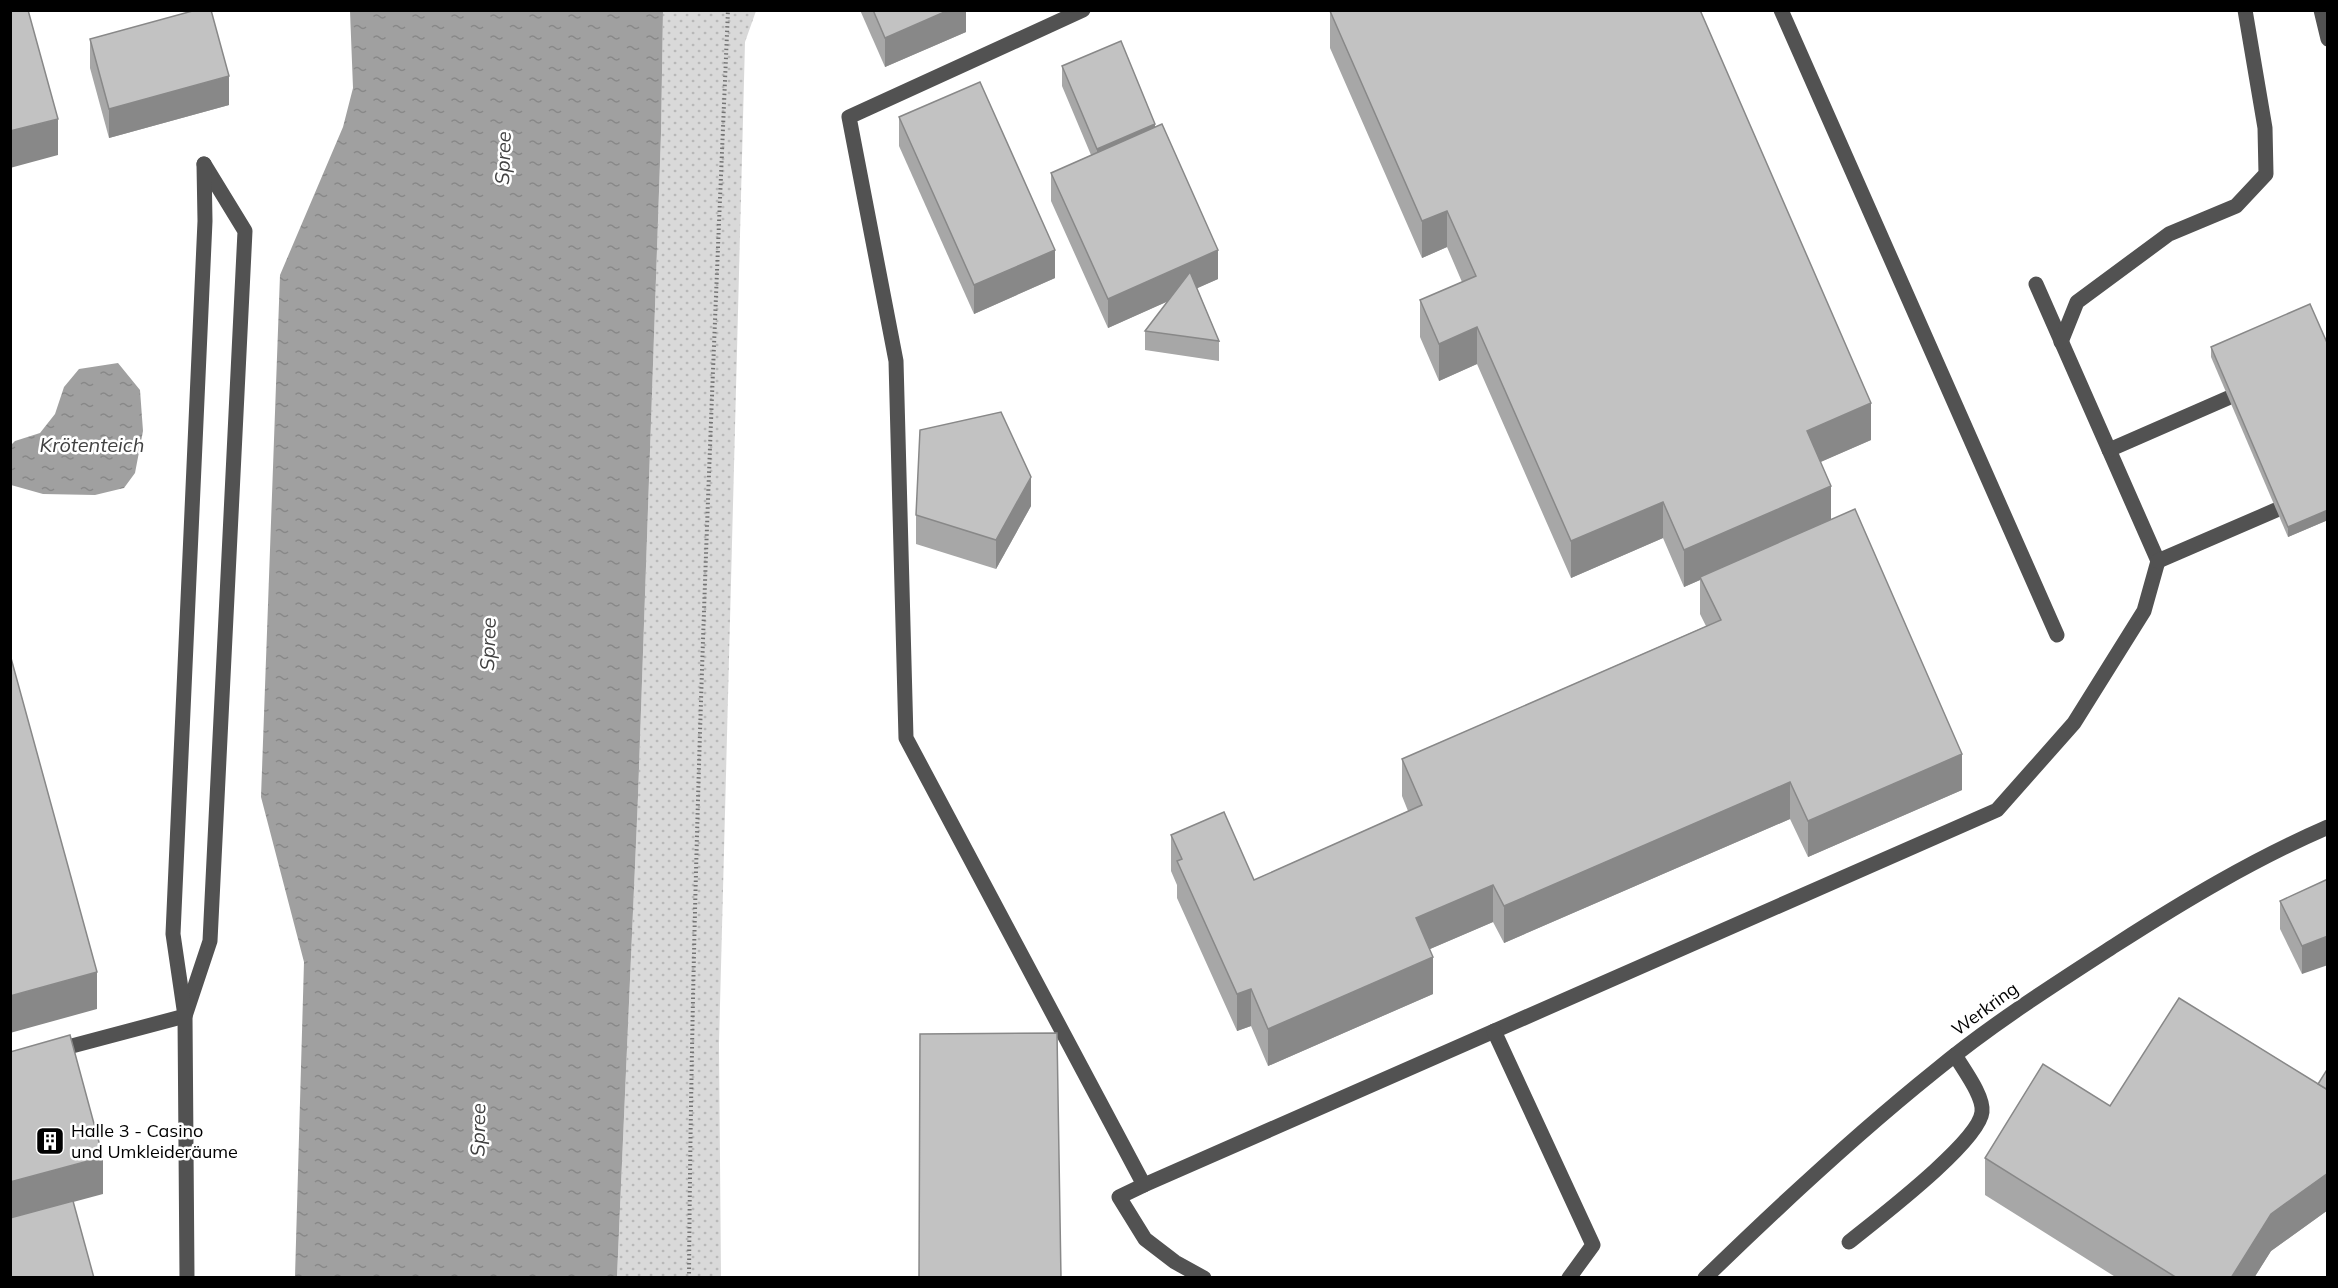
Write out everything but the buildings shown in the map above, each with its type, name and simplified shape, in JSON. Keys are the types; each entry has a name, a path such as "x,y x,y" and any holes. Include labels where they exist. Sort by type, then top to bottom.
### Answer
{"street":[{"path":"1083,10 849,117 897,360 906,738 1144,1185"},
{"path":"1781,10 2057,635"},
{"path":"2061,342 2077,302 2169,234 2236,206 2266,174 2265,128 2246,10"},
{"path":"2321,10 2328,39"},
{"path":"185,1016 210,941 245,231 204,164 205,221 173,934 185,1016 187,1278"},
{"path":"1204,1278 1175,1262 1145,1239 1119,1197 1997,810 2074,723 2144,610 2158,561 2036,284"},
{"path":"2109,450 2228,398"},
{"path":"2158,561 2276,510"},
{"name":"Werkring","path":"1705,1278 1867,1128 1955,1055 2028,1001 2164,914 2294,842 2328,827"},
{"path":"43,1054 185,1016"},
{"path":"1494,1031 1593,1245 1569,1278"},
{"path":"1850,1242 1957,1151 1977,1128 1983,1112 1978,1094 1955,1055"}],"path":[{"path":"689,1278 690,1118 705,539 728,10"}],"shaded area":[{"path":"663,11 756,11 745,42 719,1044 721,1277 617,1278 638,797 661,134"}],"water":[{"name":"Spree","path":"350,11 663,11 661,134 638,797 617,1277 295,1277 304,962 261,797 280,275 343,127 353,88"},
{"name":"Krötenteich","path":"118,363 140,390 143,431 135,473 124,488 95,495 43,494 11,485 11,445 15,441 40,433 55,414 64,387 79,369"}],"place":[{"name":"Halle 3 - Casino und Umkleideräume","path":"50,1141"}]}
